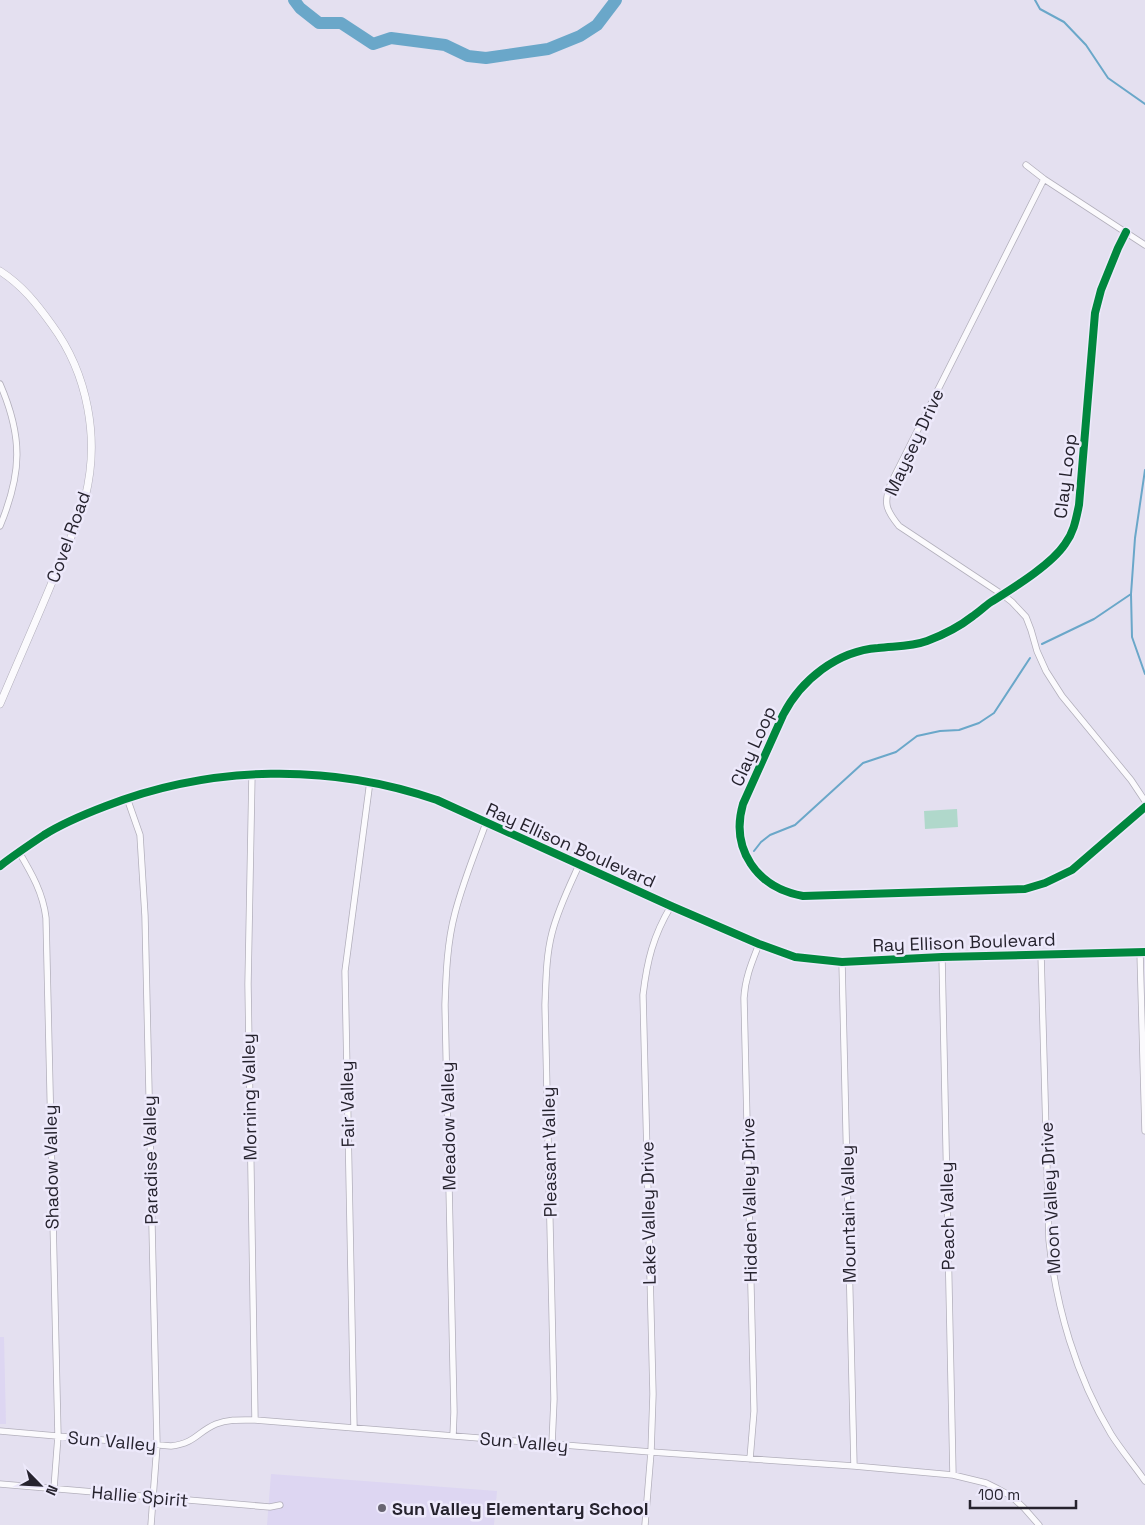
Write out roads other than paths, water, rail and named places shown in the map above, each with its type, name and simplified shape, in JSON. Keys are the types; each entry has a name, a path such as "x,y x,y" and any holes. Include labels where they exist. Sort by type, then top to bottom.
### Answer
{"street":[{"path":"1026,166 1044,180 1145,245"},
{"name":"Maysey Drive","path":"1044,180 891,483 886,498 886,505 888,512 899,526 1003,595 1026,617 1037,652 1046,671 1062,696 1131,780 1145,802"},
{"name":"Clay Loop","path":"1126,232 1101,290 1095,313 1079,505 1073,531 1065,545 1043,566 949,632 913,645 876,648 849,654 827,666 806,683 789,703 783,715 744,804 741,813 740,830 741,841 749,862 765,881 793,894 803,896 1025,889 1045,883 1072,870 1145,807"},
{"name":"Covel Road","path":"0,271 25,291 38,305 62,338 72,356 87,400 91,451 85,498 74,532 0,704"},
{"path":"0,384 13,418 17,438 17,458 13,490 0,526"},
{"name":"Ray Ellison Boulevard","path":"0,866 45,834 87,814 127,798 183,782 252,774 316,776 370,781 437,800 671,906 759,944 795,957 842,962 942,957 1142,952"},
{"name":"Morning Valley","path":"252,774 248,993 255,1420"},
{"name":"Fair Valley","path":"354,1428 345,971 370,781"},
{"name":"Paradise Valley","path":"127,798 140,836 145,916 157,1445 151,1525"},
{"name":"Meadow Valley","path":"453,1436 446,974 454,915 468,869 486,823"},
{"name":"Shadow Valley","path":"19,852 40,889 46,918 58,1436 54,1488"},
{"name":"Pleasant Valley","path":"552,1444 554,1406 545,1006 546,974 552,934 561,905 579,865"},
{"name":"Lake Valley Drive","path":"645,1525 651,1452 653,1394 644,995 646,972 655,936 671,906"},
{"name":"Hidden Valley Drive","path":"750,1459 754,1411 744,998 746,978 759,944"},
{"path":"1142,952 1145,1131"},
{"name":"Moon Valley Drive","path":"1041,954 1049,1240 1052,1272 1072,1348 1084,1381 1111,1433 1145,1481"},
{"name":"Peach Valley","path":"942,957 953,1476"},
{"name":"Mountain Valley","path":"842,962 854,1466"},
{"name":"Sun Valley","path":"0,1431 171,1446 191,1441 217,1424 230,1420 255,1420 651,1452 854,1466 953,1476 986,1483 1011,1496 1039,1525"},
{"name":"Hallie Spirit","path":"0,1484 270,1507 280,1505"}],"waterway":[{"path":"294,0 300,8 319,23 341,23 373,44 391,38 445,45 468,56 486,58 548,49 580,36 597,25 616,0"},
{"path":"1035,0 1040,9 1064,22 1086,45 1108,78 1145,104"},
{"path":"1145,470 1135,538 1131,594 1132,637 1145,674"},
{"path":"1042,644 1094,619 1131,594"},
{"path":"754,851 770,835 795,825 863,763 896,752 917,736 940,731 959,730 979,723 994,713 1030,658"}],"place":[{"name":"Sun Valley Elementary School","path":"382,1508"}]}
